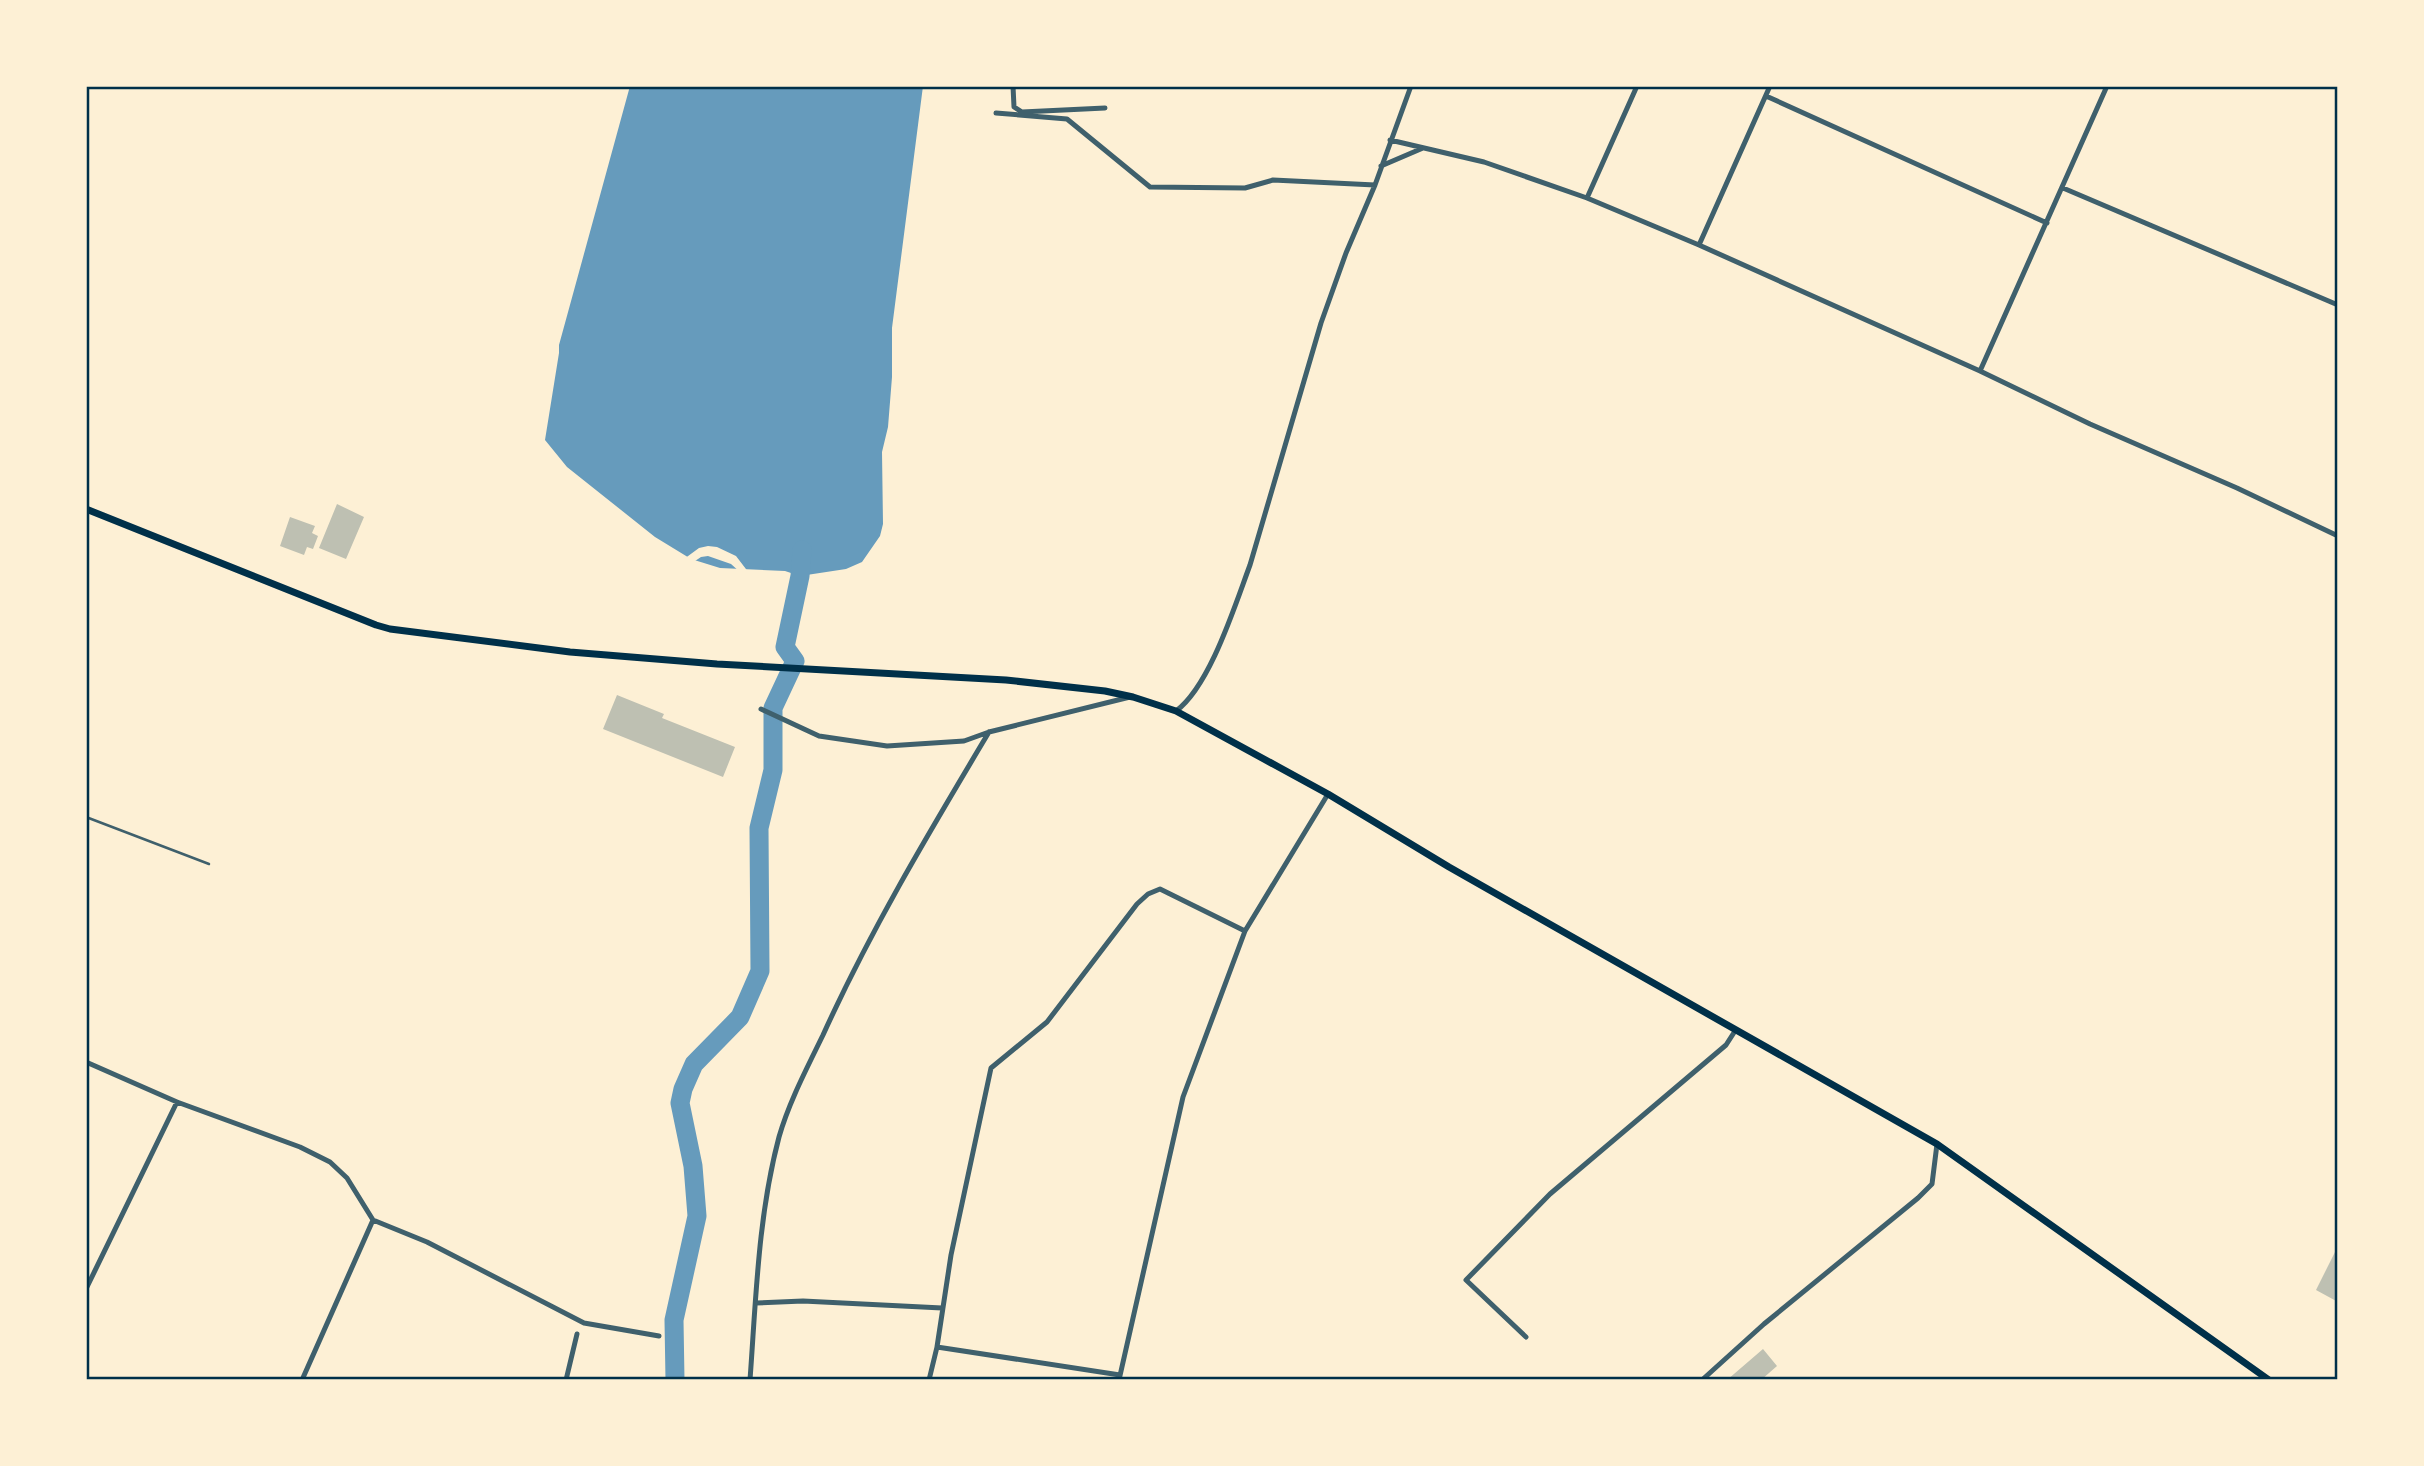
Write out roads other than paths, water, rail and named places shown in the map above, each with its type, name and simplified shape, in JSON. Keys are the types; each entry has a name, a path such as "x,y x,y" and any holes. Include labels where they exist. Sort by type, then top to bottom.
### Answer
{"main road":[{"path":"86,509 376,625 570,652 1006,680 1097,690 1133,697 1176,711 1328,794 1449,867 1937,1144 2269,1380"}],"street":[{"path":"1013,86 1014,107 1023,112 1105,108"},
{"path":"1176,711 1186,704 1210,664 1238,597 1321,323 1411,86"},
{"path":"1587,198 1637,86"},
{"path":"1699,245 1770,86"},
{"path":"1980,371 2107,86"},
{"path":"1766,96 2047,223"},
{"path":"996,113 1067,119 1150,187 1245,188 1273,180 1375,185"},
{"path":"1391,140 1484,162 1587,198 1699,245 1980,371 2338,536"},
{"path":"1381,166 1424,148"},
{"path":"2063,188 2338,305"},
{"path":"761,709 819,736 887,746 964,741 989,732 1133,697"},
{"path":"750,1380 763,1217 772,1165 789,1108 848,980 884,911 989,732"},
{"path":"937,1347 1120,1377 1183,1097 1245,931 1328,794"},
{"path":"929,1380 991,1068 1046,1022 1137,904 1148,894 1160,889 1245,931"},
{"path":"1526,1337 1466,1280 1550,1194 1726,1045 1735,1031"},
{"path":"86,1062 177,1102 300,1147 330,1162 347,1178 373,1220 427,1242 584,1323 659,1336"},
{"path":"86,1289 177,1102"},
{"path":"1702,1380 1763,1324 1932,1184 1937,1144"},
{"path":"302,1380 373,1220"},
{"path":"756,1303 803,1301 942,1308"},
{"path":"566,1380 577,1334"}],"lane":[{"path":"86,817 209,864"}],"water":[{"path":"630,86 923,86 892,328 888,427 882,452 883,524 880,536 862,562 846,569 800,576 785,571 720,568 691,559 655,537 567,467 545,440 559,345"}],"waterway":[{"path":"675,1380 674,1320 697,1216 693,1166 680,1103 694,1064 740,1017 760,971 759,828 773,770 773,708 795,661 785,647 800,576 802,550"}]}
